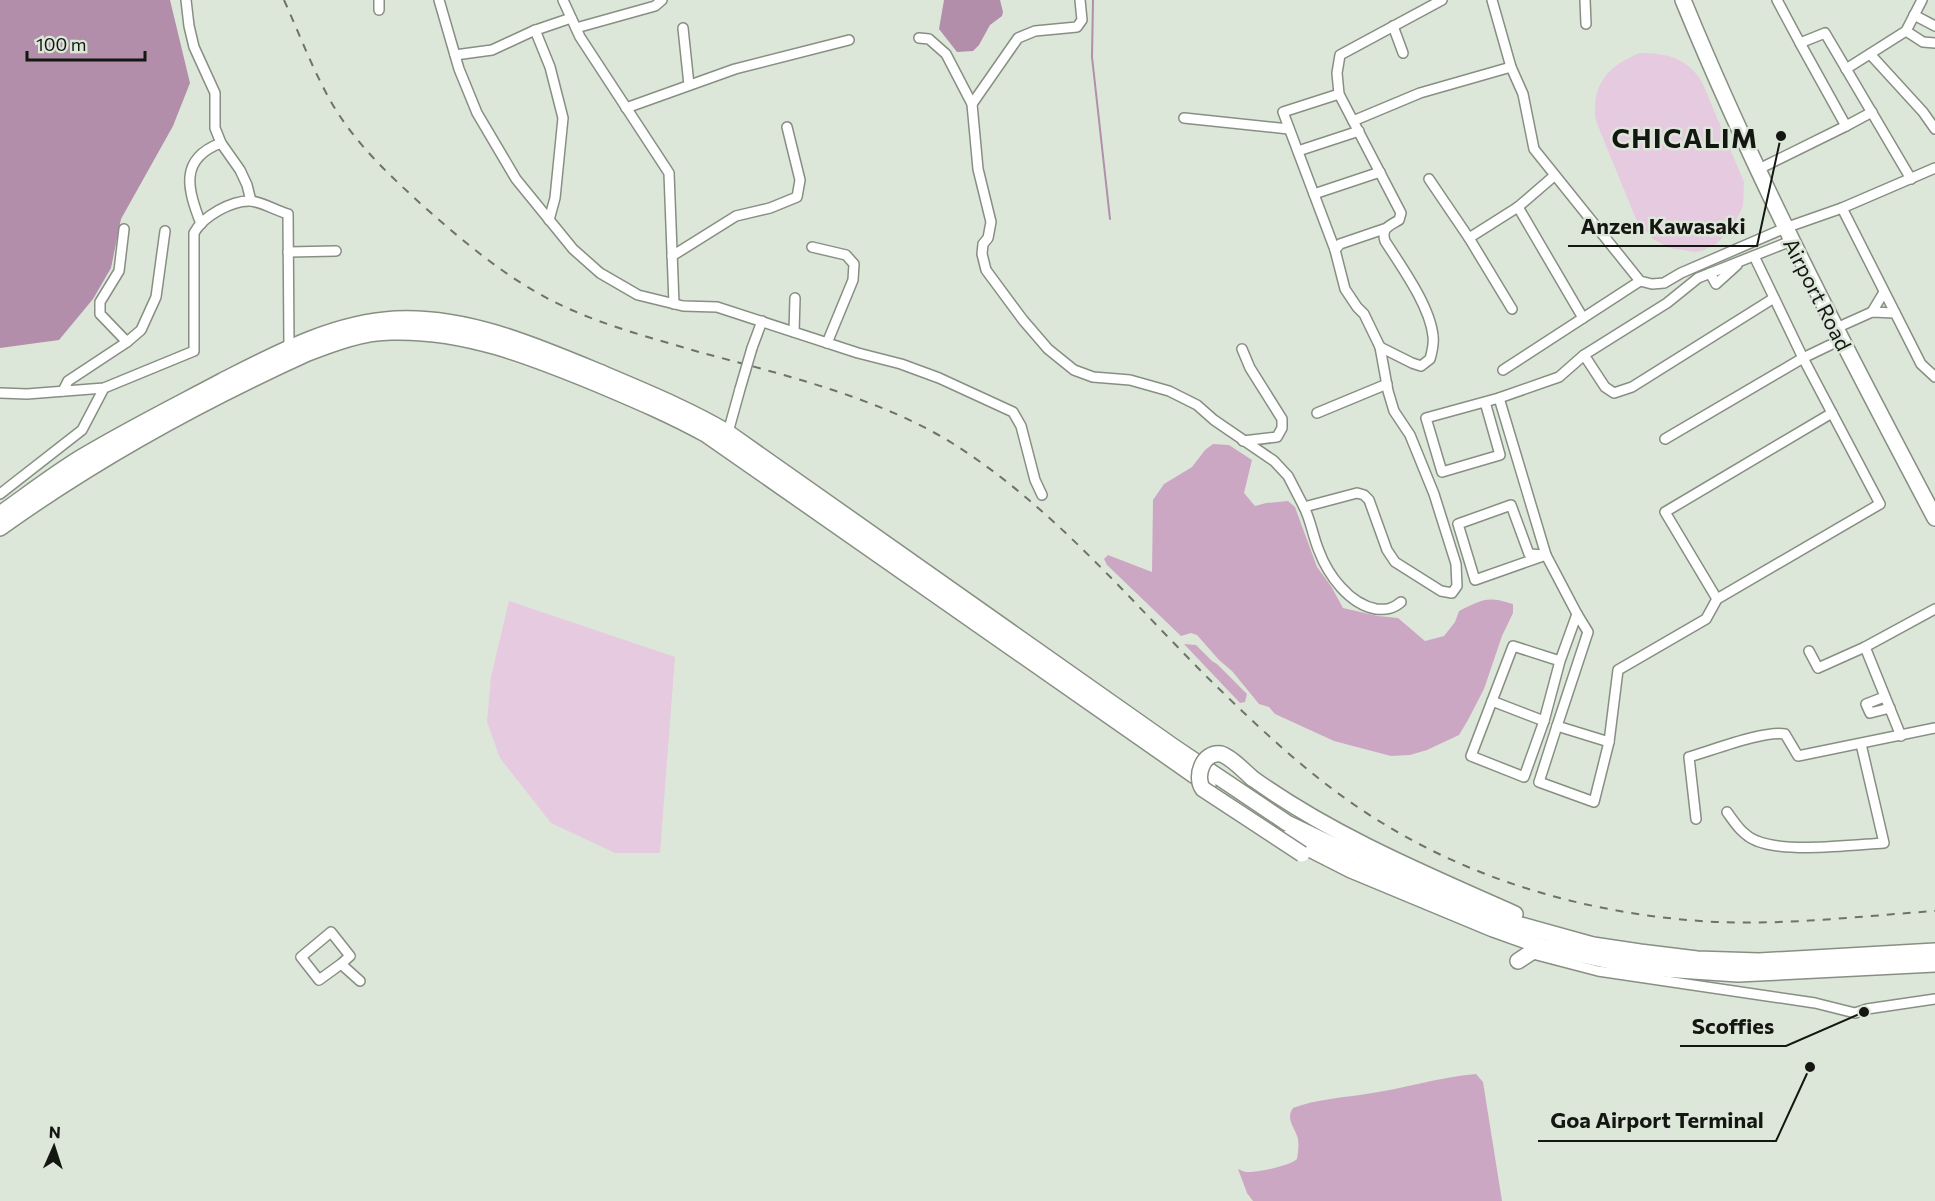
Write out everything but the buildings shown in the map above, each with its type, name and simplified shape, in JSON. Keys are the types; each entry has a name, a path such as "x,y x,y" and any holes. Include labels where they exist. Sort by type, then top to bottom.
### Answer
{"highway":[{"name":"Airport Road","path":"1683,0 1741,135 1844,346 1935,518"},
{"name":"Airport Road","path":"1691,0 1789,232 1843,325 1935,496"},
{"path":"0,513 81,458 149,419 289,347 332,330 377,321 416,319 472,328 526,344 580,364 696,414 727,432 1174,747 1287,823 1414,884 1483,912 1593,945 1697,959 1759,961 1935,951"},
{"path":"0,528 75,476 130,443 277,367 335,342 390,332 433,333 476,340 531,357 677,418 728,449 1254,817 1301,845 1351,870 1452,913 1529,953"},
{"path":"1534,929 1517,915 1342,834 1298,809 1252,778 1225,756 1218,754 1210,756 1200,769 1198,780 1203,789 1302,854 1455,925 1529,953 1663,969 1738,974 1935,964"}],"street":[{"path":"186,0 194,47 215,93 215,128 221,143 240,170 251,201"},
{"path":"439,0 455,56 477,113 516,179 573,249 600,273 638,295 683,306 717,307 858,353 901,364 939,378 1012,412 1021,426 1035,480 1042,495"},
{"path":"563,0 573,23 669,173 674,304"},
{"path":"455,56 492,50 536,30 656,6 662,0"},
{"path":"972,105 1018,38 1035,31 1077,27 1082,20 1080,0"},
{"path":"1335,250 1340,244 1384,229 1399,220 1401,213 1339,94 1337,73 1340,55 1442,0"},
{"path":"1492,0 1511,67 1523,94 1534,149 1640,281 1652,284 1664,283 1680,273 1789,232 1935,168"},
{"path":"1585,0 1586,24"},
{"path":"1778,0 1846,126"},
{"path":"1846,69 1906,30 1922,0"},
{"path":"1914,15 1935,26"},
{"path":"1393,26 1403,53"},
{"path":"683,28 689,85"},
{"path":"536,30 550,67 563,118 555,198 549,220"},
{"path":"1906,30 1923,42 1935,43"},
{"path":"1800,43 1825,33 1911,179"},
{"path":"919,38 929,39 946,54 972,105 978,169 991,222 982,254 986,270 1023,320 1048,349 1074,370 1093,377 1130,380 1169,392 1197,405 1214,420 1274,461 1288,476 1304,507 1329,572 1350,596 1367,607 1380,609 1395,608 1401,602"},
{"path":"626,108 735,69 849,40"},
{"path":"1870,54 1923,112 1935,129"},
{"path":"1353,121 1420,93 1511,67"},
{"path":"1304,507 1357,493 1364,495 1369,500 1387,550 1395,562 1441,591 1452,593 1457,586 1456,564 1443,522 1410,435 1394,411 1380,347 1364,314 1345,289 1335,250 1283,112 1339,94"},
{"path":"1763,167 1872,112"},
{"path":"1184,118 1289,129"},
{"path":"672,256 736,216 770,208 797,197 800,180 787,127"},
{"path":"1298,151 1359,131"},
{"path":"201,224 189,188 190,173 197,159 207,148 221,143"},
{"path":"1314,194 1380,172"},
{"path":"1469,238 1518,207 1554,176"},
{"path":"1429,179 1469,238 1512,309"},
{"path":"0,393 27,394 104,388 194,351 194,233 220,208 251,201 288,214 289,347"},
{"path":"1518,207 1583,318"},
{"path":"1842,208 1921,364 1935,377"},
{"path":"124,229 119,271 100,302 100,314 127,342"},
{"path":"1380,347 1421,366 1430,359 1434,338 1418,294 1385,240 1384,229"},
{"path":"63,391 68,381 127,342 141,330 156,297 165,231"},
{"path":"1485,402 1500,455 1442,472 1426,417 1499,398 1560,377 1584,355 1667,303 1698,278 1710,273 1716,284 1741,261 1754,256 1789,232"},
{"path":"812,247 846,255 854,264 853,280 827,343"},
{"path":"288,252 336,251"},
{"path":"1499,398 1546,555 1588,632 1539,782 1594,802 1609,742 1618,670 1706,619 1717,599 1880,504 1803,358 1754,256"},
{"path":"1503,369 1640,281"},
{"path":"1872,312 1884,292"},
{"path":"794,332 795,298"},
{"path":"1584,355 1605,387 1614,393 1632,387 1774,298"},
{"path":"1843,325 1872,312 1895,313"},
{"path":"728,449 727,432 762,321"},
{"path":"1665,439 1803,358 1830,345"},
{"path":"1242,349 1250,368 1282,419 1282,428 1277,436 1243,441"},
{"path":"1317,413 1387,384"},
{"path":"0,494 82,430 104,388"},
{"path":"1717,599 1665,512 1832,413"},
{"path":"1511,505 1529,554 1546,555 1475,580 1458,524 1511,505"},
{"path":"1809,651 1818,668 1865,647 1935,609"},
{"path":"1560,661 1513,646 1471,756 1524,777 1577,614"},
{"path":"1865,647 1901,736"},
{"path":"1884,697 1866,704 1870,713 1890,708"},
{"path":"1492,701 1544,721"},
{"path":"1557,726 1609,742"},
{"path":"1696,819 1689,757 1780,733 1785,734 1798,756 1935,728"},
{"path":"1727,812 1746,835 1774,846 1815,847 1884,843 1861,744"},
{"path":"331,932 350,956 341,964 319,980 301,957 331,932"},
{"path":"1529,953 1598,971 1823,1004 1855,1013 1867,1009 1935,999"},
{"path":"341,964 360,981"}],"shaded area":[{"path":"0,0 170,0 190,83 173,126 121,219 111,268 93,299 59,340 0,348"},
{"path":"944,0 1000,0 1003,12 1002,16 990,25 973,51 957,52 939,29"},
{"path":"1640,53 1659,54 1676,59 1690,67 1696,74 1702,82 1744,182 1743,206 1732,229 1716,244 1702,251 1670,248 1653,239 1636,219 1596,121 1596,97 1604,78 1619,64"},
{"path":"1213,444 1229,445 1252,460 1244,493 1255,506 1288,501 1295,507 1317,567 1343,608 1398,618 1425,641 1444,636 1455,622 1459,611 1474,604 1485,600 1497,600 1513,604 1513,613 1502,636 1484,689 1459,735 1427,750 1410,755 1391,756 1334,741 1275,714 1269,707 1259,704 1232,671 1197,635 1191,633 1181,636 1107,565 1104,559 1108,555 1152,572 1153,500 1164,484 1192,467 1205,450"},
{"path":"509,601 675,657 660,853 615,853 551,823 500,758 487,722 491,677"},
{"path":"1184,644 1196,645 1217,664 1247,694 1245,702 1240,703"},
{"path":"1476,1074 1483,1082 1502,1201 1253,1201 1247,1193 1238,1169 1246,1172 1258,1171 1281,1166 1297,1159 1298,1139 1290,1116 1293,1108 1320,1101"}],"waterway":[{"path":"1093,0 1092,57 1110,219"}],"railway":[{"path":"284,0 323,88 349,129 371,156 408,192 490,262 527,287 583,315 616,327 862,400 924,427 952,443 1022,494 1055,523 1249,718 1314,775 1360,809 1422,845 1461,864 1544,894 1630,913 1673,919 1743,923 1935,911"}],"place":[{"name":"Anzen Kawasaki","path":"1781,136"},
{"name":"Scoffies","path":"1864,1012"},
{"name":"Goa Airport Terminal","path":"1810,1067"}],"district":[{"name":"CHICALIM","path":"1685,137"}]}
